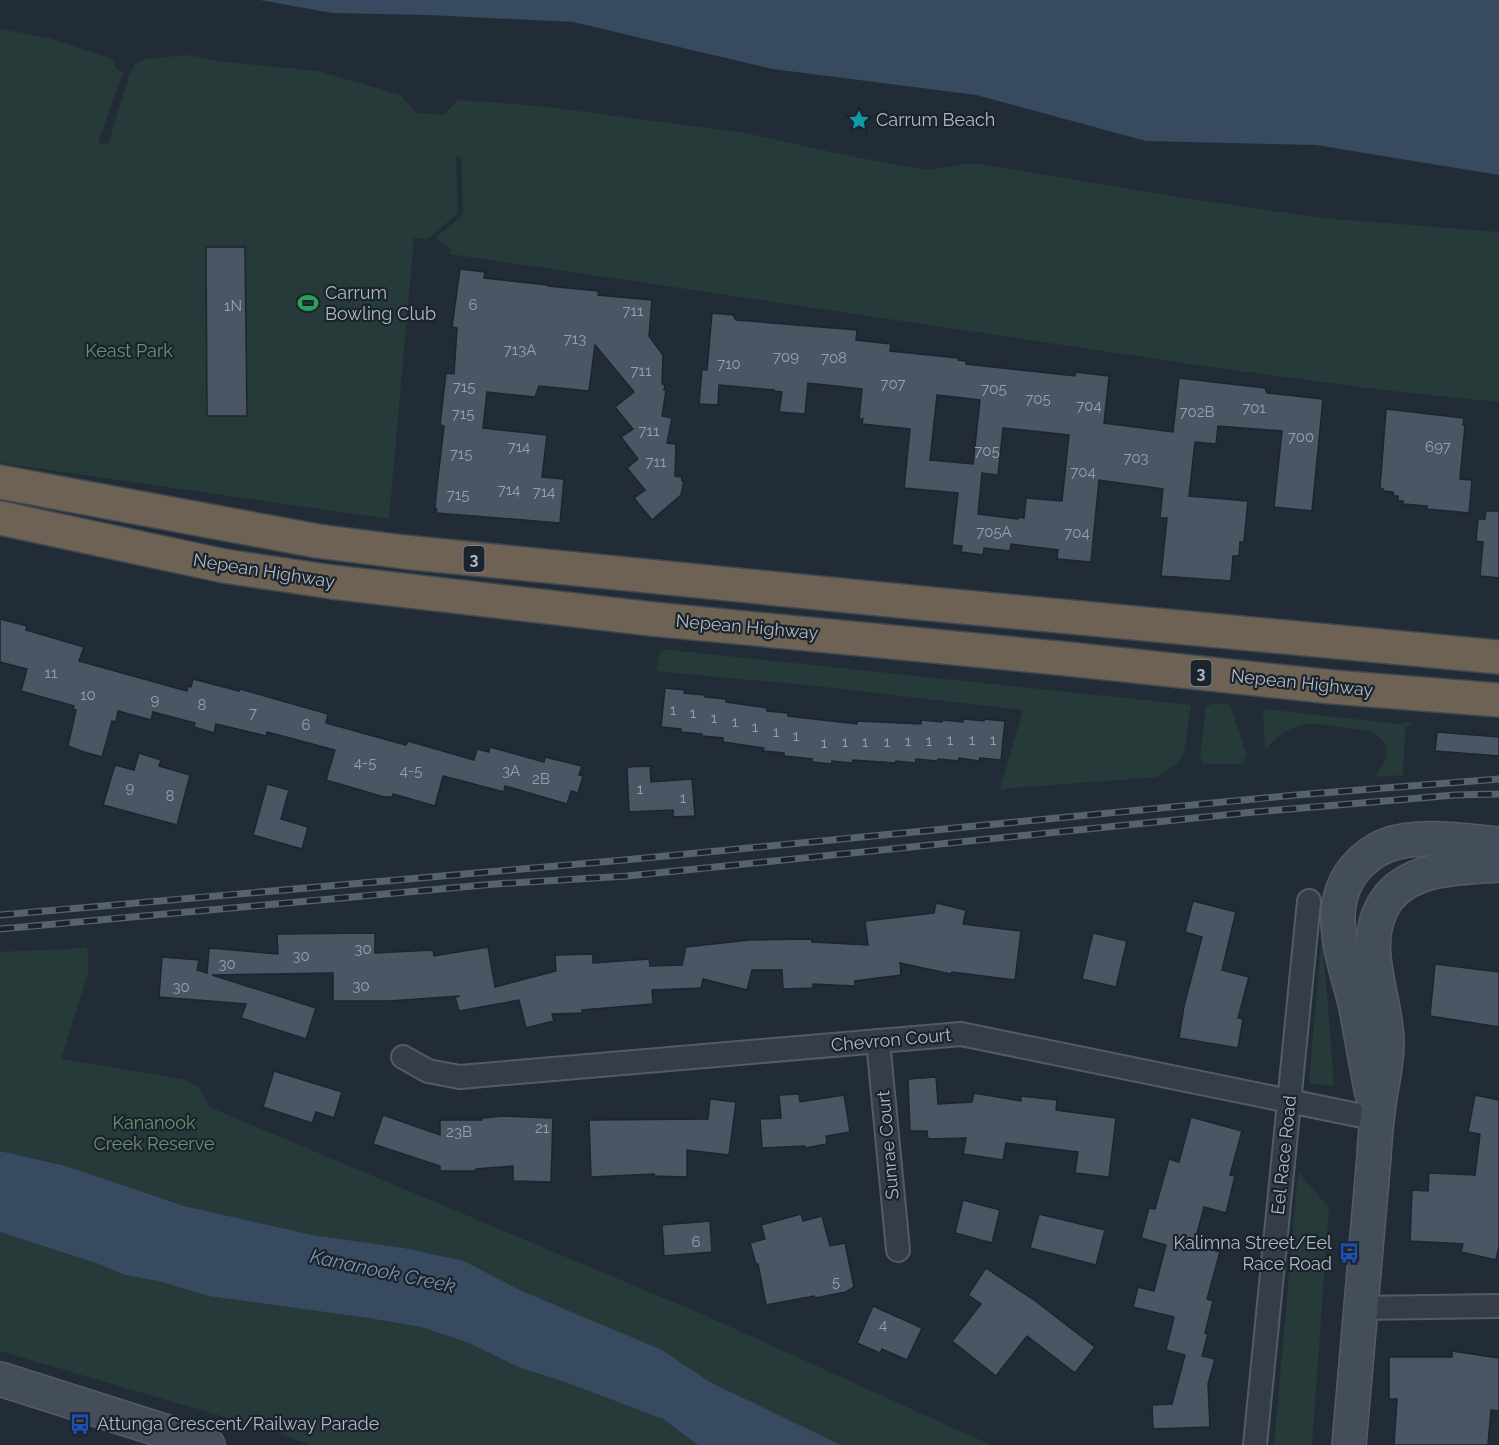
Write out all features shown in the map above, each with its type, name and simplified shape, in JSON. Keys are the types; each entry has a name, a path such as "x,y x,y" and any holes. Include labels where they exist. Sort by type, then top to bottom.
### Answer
{"highway":[{"name":"3","path":"0,482 317,541 404,552 1499,657"},
{"name":"Nepean Highway","path":"0,518 224,566 332,582 625,616 1045,656 1334,687 1499,700"},
{"path":"1334,687 1337,643"}],"street":[{"path":"1377,1119 1337,927 1340,897 1346,882 1375,851 1402,841 1499,844"},
{"path":"1349,1445 1377,1119 1387,1042 1376,971 1374,939 1376,925 1390,897 1405,884 1427,874 1499,865"},
{"name":"Eel Race Road","path":"1255,1445 1309,901"},
{"name":"Chevron Court","path":"403,1057 428,1071 460,1077 961,1034 1377,1119"},
{"name":"Sunrae Court","path":"878,1041 898,1250"},
{"path":"1360,1308 1499,1306"},
{"path":"0,1379 170,1439 208,1445"}],"green space":[{"name":"Keast Park","path":"0,29 49,38 113,59 116,69 123,72 98,143 108,144 130,73 135,64 146,59 187,55 224,62 318,71 401,95 416,113 443,115 459,100 540,106 745,133 854,157 928,170 974,163 1197,200 1323,218 1499,232 1499,402 1383,390 1218,368 450,254 450,249 435,238 463,215 461,157 456,156 458,213 428,239 414,238 389,519 0,463"},
{"path":"661,649 1191,705 1184,754 1175,765 1156,777 1000,789 1023,710 816,686 656,671"},
{"path":"1217,703 1230,705 1247,756 1243,764 1203,764 1200,758 1206,706"},
{"path":"1263,709 1412,724 1406,727 1405,732 1403,775 1375,777 1386,757 1386,751 1382,740 1368,731 1327,725 1299,725 1278,737 1265,749"},
{"path":"1322,931 1334,1086 1309,1083"},
{"name":"Kananook Creek Reserve","path":"87,948 89,970 61,1059 183,1079 199,1087 209,1107 704,1315 991,1445 841,1445 710,1382 662,1350 522,1291 464,1261 404,1248 312,1235 184,1206 66,1166 0,1151 0,952"},
{"path":"1298,1172 1329,1208 1312,1445 1274,1445"},
{"path":"0,1232 99,1264 125,1275 158,1281 208,1296 421,1327 469,1343 518,1367 663,1419 698,1445 309,1445 279,1433 0,1351"}],"water":[{"path":"260,0 1499,0 1499,175 1316,145 1146,141 976,95 773,69 573,22 332,13"},
{"name":"Kananook Creek","path":"0,1151 66,1166 184,1206 312,1235 404,1248 464,1261 522,1291 662,1350 710,1382 841,1445 698,1445 663,1419 518,1367 469,1343 421,1327 208,1296 158,1281 125,1275 99,1264 0,1232"}],"building":[{"path":"206,247 245,247 247,416 207,416"},
{"path":"460,269 485,272 484,278 599,291 598,295 652,300 649,336 663,355 662,384 665,385 664,390 666,390 662,416 672,418 667,443 676,444 675,476 682,477 684,481 681,495 652,520 634,498 645,490 627,468 638,459 621,437 633,429 615,407 634,392 595,345 589,391 539,386 535,397 487,392 483,428 547,435 542,477 564,479 560,523 436,513 444,426 440,425 446,373 454,374 457,328 452,327"},
{"path":"712,313 733,315 736,320 857,330 856,340 891,344 890,351 958,358 958,360 966,361 966,364 1075,376 1075,372 1109,376 1104,423 1173,432 1179,378 1265,388 1267,393 1323,399 1312,511 1274,507 1282,431 1218,426 1216,444 1195,442 1189,496 1248,501 1244,542 1240,542 1239,556 1233,556 1231,581 1161,576 1167,518 1160,518 1163,489 1099,480 1091,562 1057,559 1058,550 1011,544 1010,551 984,548 983,555 961,552 962,546 952,545 958,493 904,488 910,429 862,424 863,419 859,419 862,389 808,383 805,414 779,412 782,392 774,390 719,385 718,405 699,404 702,369 707,370","holes":["937,395 980,400 973,464 930,460","1003,428 1069,435 1062,501 1026,498 1024,518 1019,517 1018,519 978,514 982,473 998,475"]},
{"path":"1386,409 1464,418 1460,479 1472,480 1469,513 1403,504 1403,501 1398,501 1398,496 1394,496 1393,492 1383,491 1380,488"},
{"path":"1486,511 1499,511 1499,578 1480,576 1483,542 1476,541 1478,519 1485,519"},
{"path":"0,619 27,626 26,630 84,647 79,661 187,691 193,679 239,691 240,689 328,714 326,723 406,745 408,741 474,760 477,749 489,752 490,747 544,762 545,757 582,766 579,775 583,776 578,793 571,791 567,804 505,786 504,792 443,776 435,806 393,794 392,797 384,797 326,780 335,750 267,732 266,736 216,724 214,733 194,727 195,723 153,712 151,720 118,711 116,722 112,721 102,757 68,746 76,710 73,709 74,706 21,691 27,669 0,662"},
{"path":"665,688 726,699 726,702 767,708 767,711 788,713 788,716 857,724 857,721 921,724 921,720 1005,721 1001,760 916,759 916,763 896,761 896,763 853,760 852,763 832,761 832,764 784,756 784,753 763,751 764,748 723,742 723,738 661,727"},
{"path":"1437,732 1499,737 1499,756 1435,751"},
{"path":"139,753 161,760 159,766 190,775 177,825 103,805 115,765 134,770"},
{"path":"650,766 651,782 692,779 695,816 673,817 673,810 629,812 627,767"},
{"path":"267,784 289,790 281,819 308,827 302,849 253,835"},
{"path":"1193,901 1236,912 1222,970 1249,977 1238,1018 1243,1019 1238,1048 1179,1038 1184,1006 1202,937 1185,932"},
{"path":"936,903 966,910 963,924 1021,931 1015,980 952,972 951,974 900,963 901,975 855,981 855,986 813,984 813,988 783,989 782,970 752,970 747,990 703,979 701,988 652,990 653,1004 582,1010 582,1013 552,1014 554,1021 526,1028 519,1000 459,1011 455,997 460,996 390,1001 333,1001 333,973 212,975 316,1008 306,1039 241,1018 246,1004 159,997 162,957 199,960 197,970 207,973 209,948 278,954 277,934 375,933 375,953 433,950 434,956 488,947 495,987 556,971 555,955 593,954 593,963 649,959 650,966 682,965 686,947 749,940 812,939 812,942 868,945 865,921 934,913"},
{"path":"1093,933 1127,941 1116,987 1082,979"},
{"path":"1435,964 1499,972 1499,1027 1430,1016"},
{"path":"274,1071 342,1092 334,1118 316,1112 312,1123 263,1107"},
{"path":"936,1077 938,1104 972,1102 974,1093 1021,1101 1021,1096 1057,1100 1056,1110 1116,1118 1109,1177 1075,1173 1078,1152 1006,1143 1003,1160 963,1154 966,1138 928,1139 927,1131 910,1131 908,1079"},
{"path":"799,1094 800,1102 844,1095 850,1132 826,1136 827,1144 805,1148 805,1146 762,1148 760,1119 781,1118 779,1095"},
{"path":"1475,1095 1499,1100 1499,1246 1496,1260 1461,1252 1463,1244 1410,1241 1412,1190 1428,1191 1429,1173 1475,1175 1480,1134 1468,1132"},
{"path":"710,1099 736,1102 729,1155 687,1150 687,1177 654,1176 654,1174 591,1177 589,1120 708,1119"},
{"path":"383,1115 440,1135 440,1120 482,1120 482,1118 503,1116 553,1118 551,1182 513,1181 513,1166 476,1169 476,1171 440,1171 440,1166 373,1144"},
{"path":"1191,1117 1242,1131 1230,1175 1235,1176 1226,1213 1204,1207 1194,1245 1220,1252 1207,1299 1213,1301 1202,1356 1215,1359 1208,1384 1210,1427 1153,1429 1152,1405 1172,1404 1185,1355 1166,1350 1174,1317 1133,1307 1138,1287 1154,1291 1166,1245 1141,1238 1149,1208 1155,1209 1169,1159 1179,1162"},
{"path":"963,1200 1000,1210 992,1243 955,1233"},
{"path":"801,1214 803,1221 822,1216 830,1246 845,1243 854,1287 846,1292 766,1305 758,1264 756,1264 750,1243 765,1239 761,1225"},
{"path":"1039,1214 1105,1230 1096,1265 1030,1248"},
{"path":"710,1221 712,1252 664,1256 662,1225"},
{"path":"986,1268 1034,1300 1095,1347 1075,1373 1027,1336 996,1376 952,1341 981,1304 968,1295"},
{"path":"873,1306 922,1328 907,1360 882,1349 880,1353 857,1343"},
{"path":"1452,1351 1499,1358 1499,1411 1491,1410 1488,1445 1394,1445 1397,1399 1389,1399 1389,1357 1452,1357"}],"railway":[{"path":"0,915 624,860 1296,795 1499,779"},
{"path":"0,929 495,884 627,876 1254,812 1455,795 1499,794"}],"place":[{"name":"Carrum Beach","path":"859,120"},
{"name":"Carrum Bowling Club","path":"308,303"},
{"name":"Kalimna Street/Eel Race Road","path":"1349,1253"},
{"name":"Attunga Crescent/Railway Parade","path":"80,1424"}]}
